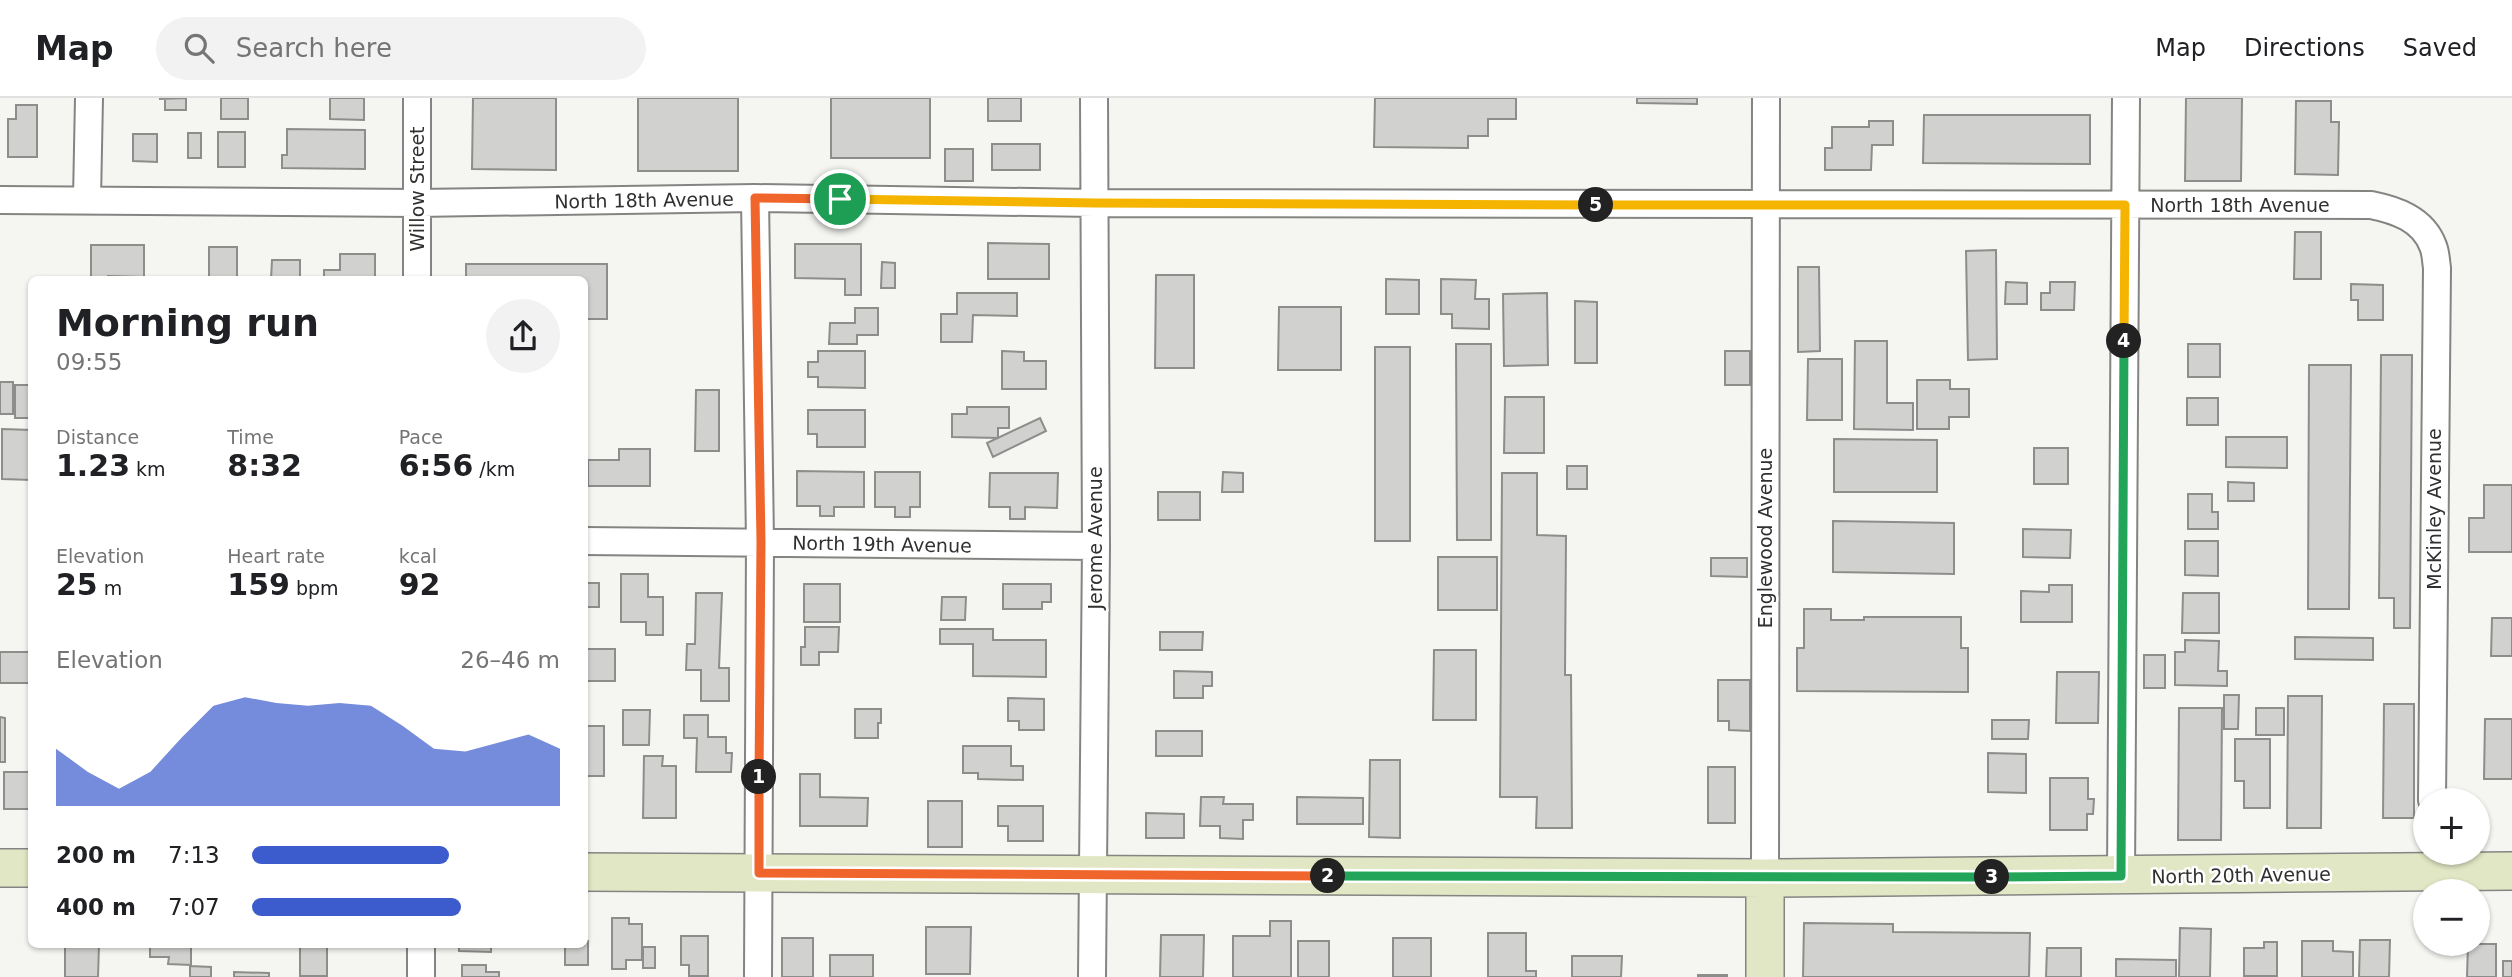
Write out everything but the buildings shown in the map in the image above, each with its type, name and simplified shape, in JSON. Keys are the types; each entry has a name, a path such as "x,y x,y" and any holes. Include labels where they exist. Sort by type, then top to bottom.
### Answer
{"street":[{"path":"87,199 89,98"},
{"name":"Willow Street","path":"417,98 417,276"},
{"name":"Jerome Avenue","path":"1092,977 1096,546 1094,98"},
{"name":"Englewood Avenue","path":"1765,977 1766,98"},
{"path":"2121,876 2126,98"},
{"path":"755,198 761,542 758,977"},
{"name":"North 18th Avenue","path":"0,200 417,203 755,198 1094,203 2371,205 2395,209 2417,223"},
{"name":"McKinley Avenue","path":"2417,223 2433,246 2437,268 2432,788"},
{"name":"North 19th Avenue","path":"588,541 1096,546"},
{"name":"North 20th Avenue","path":"588,872 1765,878 2121,876 2413,863"},
{"name":"North 20th Avenue","path":"2458,865 2512,871"},
{"path":"0,867 28,868"},
{"path":"421,948 421,977"}],"route":[{"path":"755,198 840,199 1094,203 2125,205 2121,876 1765,878 759,873 761,542 755,198"}]}
